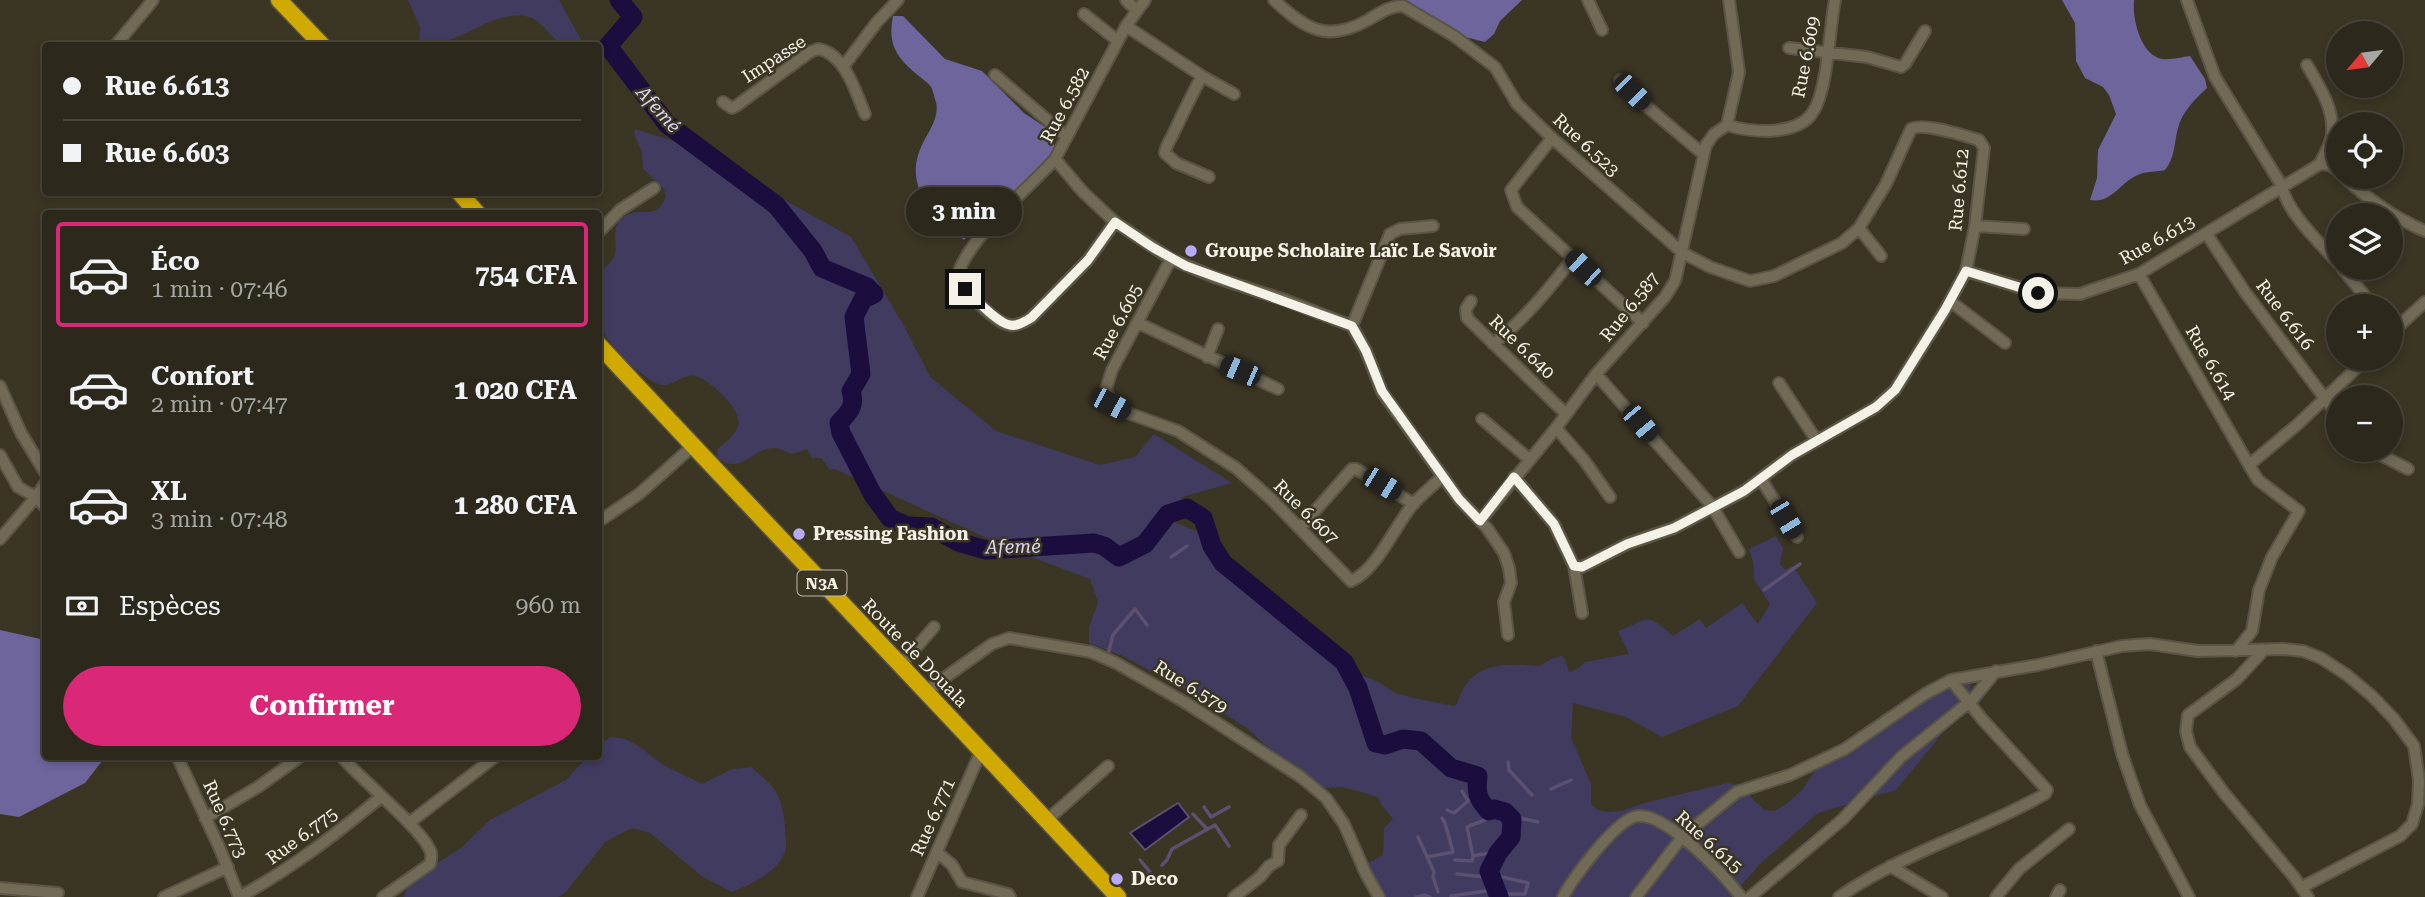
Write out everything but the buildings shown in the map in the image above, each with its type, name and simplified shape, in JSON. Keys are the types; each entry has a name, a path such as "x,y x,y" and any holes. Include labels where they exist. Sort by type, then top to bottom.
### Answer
{"highway":[{"path":"279,0 319,42"},
{"path":"462,196 475,210"},
{"name":"Route de Douala","path":"602,348 1118,897"}],"street":[{"path":"118,42 153,0"},
{"path":"865,114 843,67 877,22 898,0"},
{"path":"1126,0 1136,10"},
{"name":"Rue 6.582","path":"1145,0 1126,26 1055,159 1083,192 1115,222 1171,258 1214,277 1352,326"},
{"path":"1588,0 1602,30"},
{"name":"Rue 6.587","path":"1480,521 1596,374 1643,323 1675,281 1703,154 1714,134 1727,125 1739,72 1729,0"},
{"name":"Rue 6.609","path":"1727,125 1756,131 1777,130 1805,121 1812,114 1821,92 1835,0"},
{"path":"2187,0 2215,77 2282,186 2293,210 2326,249"},
{"name":"Rue 6.523","path":"1277,1 1308,27 1331,33 1349,29 1394,6 1404,6 1454,36 1495,67 1517,104 1552,138 1683,253 1722,273 1750,281 1785,272 1842,243 1859,228"},
{"path":"1084,14 1118,41"},
{"path":"1126,26 1234,94"},
{"path":"1789,48 1867,57 1901,67 1925,31"},
{"name":"Impasse","path":"723,102 732,108 736,106 810,52 818,49 831,54 843,67"},
{"path":"2307,65 2323,93 2332,123 2333,135 2320,164 2326,165"},
{"path":"995,75 1067,137"},
{"path":"1202,76 1166,145 1165,153 1176,163 1209,177"},
{"path":"1619,80 1703,154"},
{"name":"Rue 6.612","path":"1859,228 1886,184 1911,129 1916,126 1979,140 1983,144 1975,226 1966,271"},
{"path":"1552,138 1511,190 1517,207 1643,323"},
{"path":"1055,159 986,231 961,265 957,274 965,289 1009,326 1021,324 1031,318 1088,260 1115,222"},
{"name":"Rue 6.613","path":"1966,271 2038,293 2080,293 2139,274 2320,164"},
{"path":"602,229 620,210 654,188"},
{"path":"2357,189 2397,219 2425,231"},
{"path":"1433,226 1400,229 1390,234 1352,326 1366,351 1382,391 1459,499 1504,553 1511,583 1504,602 1508,635"},
{"path":"1975,226 2024,229"},
{"path":"1859,228 1881,256"},
{"name":"Rue 6.616","path":"2206,233 2245,292 2325,398"},
{"name":"Rue 6.605","path":"1111,404 1106,389 1108,378 1171,258"},
{"path":"1493,344 1542,297 1573,258"},
{"path":"1574,566 1582,567 1627,544 1674,528 1744,491 1792,455 1876,407 1895,390 1966,271"},
{"name":"Rue 6.614","path":"2139,274 2258,480 2299,510 2272,556 2259,590 2252,631 2235,651"},
{"path":"2352,280 2363,294"},
{"name":"Rue 6.640","path":"1471,301 1466,309 1467,318 1566,414"},
{"path":"1950,301 2005,343"},
{"path":"2403,321 2425,302"},
{"path":"1138,323 1278,389"},
{"path":"1207,357 1218,329"},
{"path":"2251,464 2353,371"},
{"path":"1596,374 1712,506 1739,552"},
{"path":"1779,383 1817,441"},
{"path":"0,386 21,433 42,467"},
{"name":"Rue 6.607","path":"1111,404 1178,431 1236,468 1351,581 1363,573 1414,504 1443,476"},
{"path":"1482,419 1529,459"},
{"path":"1556,428 1584,460 1610,497"},
{"path":"602,519 639,494 693,446"},
{"path":"0,456 19,487 42,504"},
{"path":"2394,462 2408,469"},
{"path":"1300,528 1352,469 1356,468 1414,504"},
{"path":"1514,477 1554,524 1574,566 1582,613"},
{"path":"1761,479 1797,537"},
{"path":"0,539 42,488"},
{"path":"901,665 934,627"},
{"name":"Rue 6.579","path":"926,691 992,645 1009,638 1091,652 1116,663 1186,703 1301,777 1326,798 1344,824 1379,897"},
{"path":"1636,897 1682,837 1737,792 1790,775 1845,749 1917,699 1951,680 2150,644 2198,651 2303,651 2321,658 2372,696 2420,745 2418,804 2412,824 2400,836 2302,887"},
{"path":"2263,651 2237,678 2188,715 2186,731 2190,747 2308,897"},
{"path":"2096,652 2123,754 2140,805 2189,897"},
{"path":"1750,897 1843,819 1901,757 1969,702 1996,671"},
{"path":"1839,897 1867,878 1998,819 2048,790 1951,680"},
{"name":"Rue 6.771","path":"917,897 981,751"},
{"name":"Rue 6.773","path":"179,760 239,897"},
{"path":"205,818 258,787 295,760"},
{"path":"345,760 409,823 430,850 432,857 430,864 383,897"},
{"path":"409,823 491,760"},
{"path":"1047,820 1108,766"},
{"name":"Rue 6.775","path":"239,897 274,878 381,797"},
{"path":"1234,897 1278,861 1279,845 1301,815"},
{"name":"Rue 6.615","path":"1563,897 1610,835 1633,817 1650,817 1682,837 1727,879 1741,897"},
{"path":"1996,897 2019,869 2068,830"},
{"path":"936,852 953,865 962,882 1008,894 1010,897"},
{"path":"1891,866 1942,897"},
{"path":"163,897 228,867"},
{"path":"0,888 58,893"}],"shaded area":[{"path":"408,0 559,0 582,42 559,42 540,23 518,15 497,19 443,42 419,42 420,27"},
{"path":"1406,0 1522,0 1500,21 1494,34 1485,42 1457,35"},
{"path":"2062,0 2134,0 2136,25 2148,50 2162,59 2190,56 2205,79 2207,88 2183,117 2165,170 2132,178 2104,199 2090,200 2097,178 2098,150 2116,114 2103,87 2085,78 2076,61 2075,23"},
{"path":"893,16 903,16 945,59 982,71 1024,113 1048,129 1055,147 1050,156 1010,196 986,214 964,240 930,207 917,183 918,154 937,107 931,87 907,65 894,47 891,33"},
{"path":"635,129 686,145 851,237 903,324 930,377 996,431 1100,465 1135,457 1154,434 1232,483 1182,497 1171,521 1199,532 1220,566 1340,668 1374,680 1396,693 1454,706 1470,680 1489,668 1540,666 1562,656 1569,672 1585,662 1629,654 1618,631 1646,620 1657,623 1673,636 1700,619 1706,628 1742,603 1758,624 1770,604 1754,579 1749,549 1776,536 1783,548 1780,564 1785,570 1793,566 1817,603 1738,706 1662,737 1626,717 1573,703 1571,738 1591,784 1591,804 1598,810 1621,811 1728,783 1740,786 1764,810 1774,811 1802,790 1827,752 1963,674 1970,681 1971,692 1950,724 1896,790 1818,813 1762,862 1731,897 1370,897 1376,894 1363,866 1383,855 1384,828 1393,819 1378,797 1343,787 1307,789 1247,728 1125,657 1089,643 1089,627 1098,602 1090,579 1013,550 835,469 830,470 821,458 812,458 807,449 792,454 776,448 768,449 734,464 718,458 717,450 738,426 736,412 725,397 696,376 691,375 666,385 656,383 624,358 602,330 602,272 615,255 617,224 631,213 652,212 666,197 664,189 643,169 642,152 634,134"},
{"path":"0,630 42,639 42,760 103,760 85,783 19,817 0,814"},
{"path":"610,737 627,740 667,767 702,784 732,769 751,767 772,786 780,799 786,844 780,861 762,878 732,892 703,877 650,833 632,828 605,842 566,892 558,897 404,897 406,890 420,874 461,848 490,820 566,780 584,760 602,760 602,744"},
{"path":"1178,803 1189,817 1145,850 1130,833"}],"waterway":[{"name":"Afemé","path":"619,0 633,17 608,46 667,124 776,205 813,251 822,268 867,287 874,294 863,299 854,317 861,374 851,391 851,408 839,423 841,433 873,495 890,518 907,526 931,527 958,542 986,550 1094,543 1104,546 1119,557 1145,544 1168,514 1187,508 1203,518 1212,546 1223,563 1344,662 1358,688 1376,743 1385,745 1403,739 1421,741 1451,768 1478,776 1478,795 1485,807 1489,811 1494,809 1505,812 1512,819 1511,837 1498,853 1489,871 1499,897"},
{"path":"1171,557 1187,546"},
{"path":"1764,590 1800,564"},
{"path":"1107,658 1113,635 1135,609 1147,625"},
{"path":"1508,762 1509,770 1532,795"},
{"path":"1551,789 1571,780"},
{"path":"1447,810 1454,813 1468,801 1462,791"},
{"path":"1204,807 1211,817 1229,807"},
{"path":"1193,814 1207,829"},
{"path":"1473,856 1467,827 1485,820 1487,815"},
{"path":"1427,857 1453,852 1442,818"},
{"path":"1511,821 1519,818 1538,822"},
{"path":"1162,865 1172,849 1215,825 1229,846"},
{"path":"1418,837 1434,872 1438,892"},
{"path":"1455,860 1472,861 1473,856 1504,850"},
{"path":"1140,860 1150,872"},
{"path":"1132,886 1150,873"},
{"path":"1457,874 1485,877"},
{"path":"1489,874 1528,883 1525,894 1499,896"},
{"path":"1451,896 1486,891"},
{"path":"1416,897 1430,897"}],"place":[{"name":"Groupe Scholaire Laïc Le Savoir","path":"1191,251"},
{"name":"Pressing Fashion","path":"799,534"},
{"name":"Deco","path":"1117,879"}],"route":[{"path":"965,289 1009,326 1021,324 1031,318 1088,260 1115,222 1186,266 1352,326 1366,351 1382,391 1459,499 1480,521 1514,477 1554,524 1574,566 1582,567 1627,544 1674,528 1744,491 1792,455 1876,407 1895,390 1966,271 2038,293"}]}
